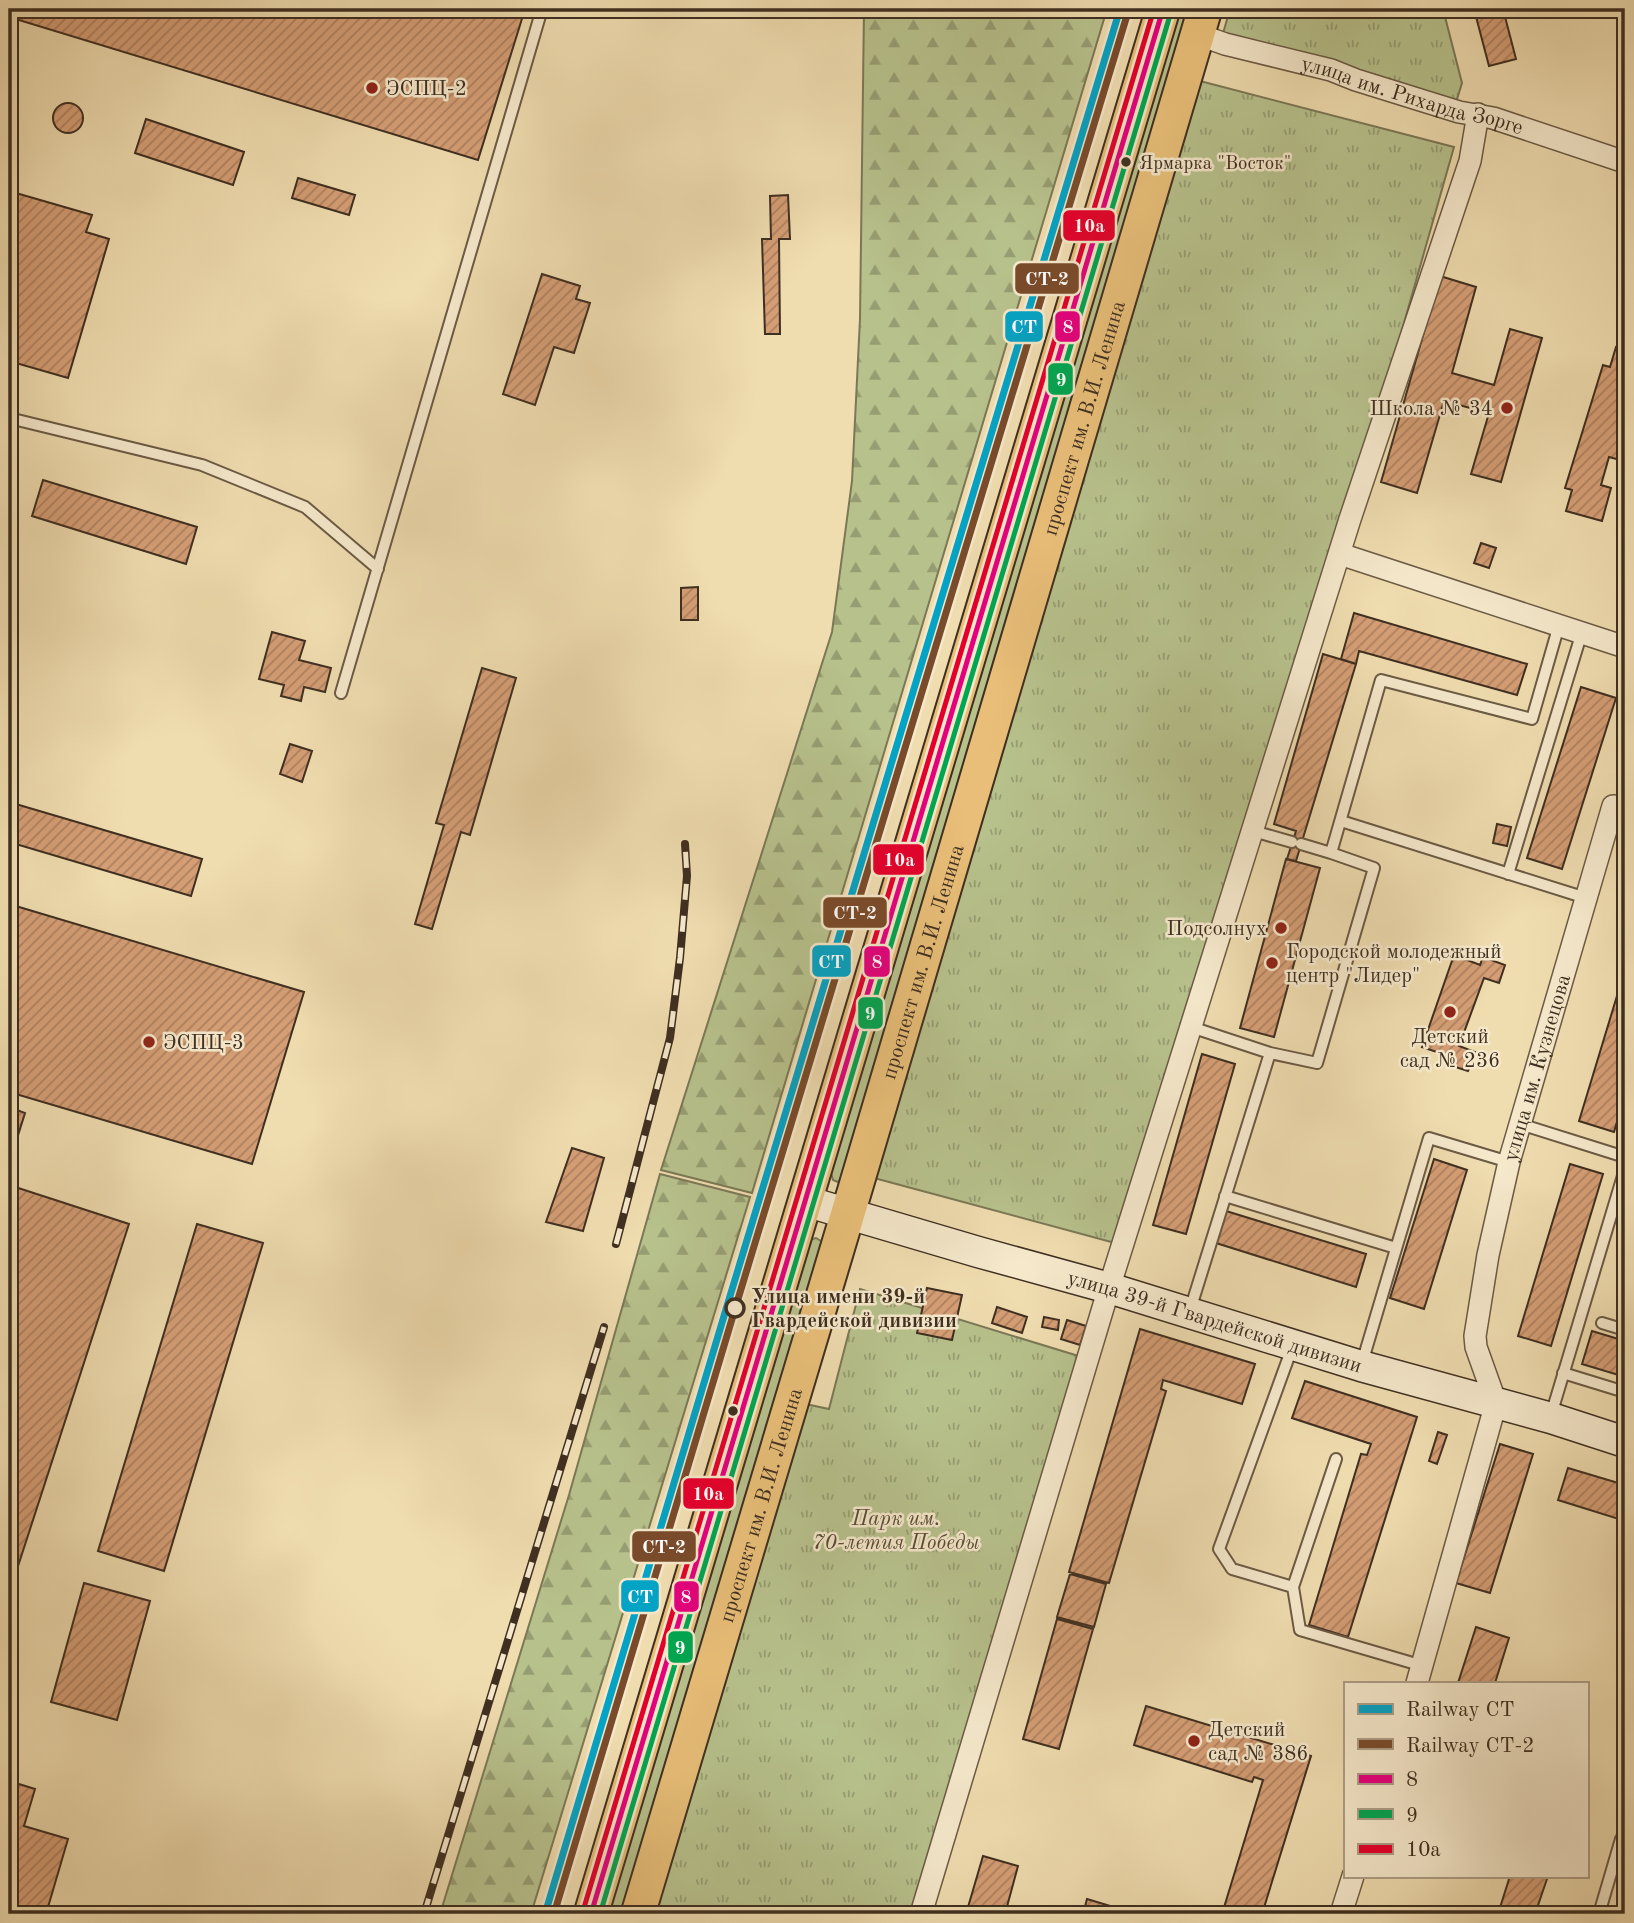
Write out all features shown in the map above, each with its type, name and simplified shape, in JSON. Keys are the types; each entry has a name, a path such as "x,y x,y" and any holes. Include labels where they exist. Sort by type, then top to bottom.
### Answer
{"main road":[{"name":"проспект им. В.И. Ленина","path":"591,1914 1163,9"},
{"name":"проспект им. В.И. Ленина","path":"638,1914 1201,21"},
{"name":"улица 39-й Гвардейской дивизии","path":"805,1200 1625,1442"}],"street":[{"name":"улица им. Рихарда Зорге","path":"1201,21 1226,44 1331,70 1459,112 1493,118 1625,162"},
{"path":"921,1914 1109,1288 1340,554 1470,160 1478,114"},
{"path":"1340,554 1625,646"},
{"name":"улица им. Кузнецова","path":"1496,1403 1476,1347 1475,1336 1488,1255 1508,1162 1614,806 1625,807"},
{"path":"1420,1675 1496,1403"},
{"path":"1340,1914 1352,1878"}],"lane":[{"path":"341,693 542,9"},
{"path":"9,418 202,465 305,507 378,569"},
{"path":"1331,853 1381,680 1532,719 1559,625"},
{"path":"1508,874 1582,632"},
{"path":"1341,821 1586,898"},
{"path":"1191,1027 1270,1054 1317,1063 1374,868 1253,831"},
{"path":"1189,1313 1270,1054"},
{"path":"1520,1124 1625,1157"},
{"path":"1361,1366 1429,1138 1508,1162"},
{"path":"1551,1418 1625,1169"},
{"path":"1225,1196 1396,1248"},
{"path":"1602,1323 1625,1330"},
{"path":"1293,1345 1219,1549 1232,1569 1293,1587"},
{"path":"1563,1373 1625,1392"},
{"path":"1336,1459 1293,1587 1300,1630 1420,1675"},
{"path":"1598,1914 1621,1839"}],"green space":[{"path":"864,9 1107,9 752,1193 661,1170 832,632 852,481 860,319"},
{"path":"1175,9 1191,9 842,1179 838,1182 833,1180 830,1169"},
{"path":"1230,9 1443,9 1462,83 1457,99 1441,108 1222,37"},
{"path":"1200,81 1454,147 1339,552 1115,1243 863,1175"},
{"path":"660,1174 750,1197 531,1914 440,1914 569,1495"},
{"path":"816,1238 821,1241 821,1253 624,1914 607,1914 808,1240"},
{"name":"Парк им. 70-летия Победы","path":"860,1289 1085,1358 919,1914 646,1914 796,1402 829,1409"}],"building":[{"name":"ЭСПЦ-2","path":"9,9 525,9 478,160 9,17"},
{"path":"1474,9 1503,9 1516,59 1489,66"},
{"path":"9,77 15,79 9,99"},
{"path":"68,103 79,107 83,118 79,129 68,133 57,129 53,118 57,107"},
{"path":"146,119 244,152 233,185 135,153"},
{"path":"298,178 355,195 349,215 292,198"},
{"path":"9,191 92,215 86,232 109,239 68,378 9,361"},
{"path":"788,195 790,239 779,239 780,334 765,334 762,239 771,239 770,196"},
{"path":"542,274 580,286 576,299 590,303 574,353 554,347 535,405 503,394"},
{"path":"1440,276 1476,287 1452,373 1494,385 1510,329 1542,338 1501,482 1471,474 1489,413 1444,401 1417,493 1381,482"},
{"path":"1616,347 1625,350 1625,401 1622,413 1625,414 1625,458 1624,461 1609,457 1601,485 1611,488 1602,521 1566,511 1572,490 1565,488 1603,365 1610,367"},
{"path":"43,480 197,527 186,564 32,516"},
{"path":"1481,543 1496,548 1489,568 1474,563"},
{"path":"698,587 698,620 681,620 681,588"},
{"path":"1354,613 1527,664 1517,695 1359,651 1356,664 1341,659"},
{"path":"272,632 305,641 299,660 331,668 325,692 304,687 301,701 281,696 284,685 259,679"},
{"path":"1323,654 1356,664 1296,861 1287,859 1296,831 1274,824"},
{"path":"482,668 516,678 470,835 461,832 432,929 415,924 444,825 436,823"},
{"path":"1581,687 1616,698 1562,869 1527,858"},
{"path":"290,744 312,751 302,782 280,774"},
{"path":"9,802 202,859 191,896 9,842"},
{"path":"1497,824 1511,827 1507,846 1493,843"},
{"path":"1286,859 1320,868 1274,1037 1240,1028"},
{"name":"ЭСПЦ-3","path":"9,904 304,992 252,1164 9,1092"},
{"path":"1454,955 1480,965 1483,957 1505,965 1499,983 1484,978 1459,1046 1475,1052 1468,1071 1443,1063 1446,1055 1422,1047"},
{"path":"1620,986 1625,987 1625,1095 1614,1132 1579,1121"},
{"path":"1202,1054 1235,1064 1186,1234 1153,1225"},
{"path":"9,1107 25,1113 9,1164"},
{"path":"572,1148 604,1158 583,1231 546,1222"},
{"path":"1434,1159 1467,1170 1424,1309 1390,1298"},
{"path":"1570,1164 1603,1174 1551,1346 1518,1336"},
{"path":"9,1185 129,1224 9,1594"},
{"path":"1226,1211 1366,1254 1356,1287 1216,1243"},
{"path":"197,1224 263,1243 164,1571 98,1551"},
{"path":"927,1288 962,1295 952,1340 917,1333"},
{"path":"997,1307 1027,1317 1022,1333 992,1323"},
{"path":"1044,1317 1059,1320 1058,1330 1042,1327"},
{"path":"1067,1320 1086,1326 1080,1345 1061,1339"},
{"path":"1140,1329 1255,1364 1242,1404 1163,1380 1161,1389 1166,1391 1109,1583 1069,1572"},
{"path":"1592,1331 1625,1341 1625,1377 1582,1364"},
{"path":"1305,1381 1417,1417 1348,1637 1309,1625 1361,1454 1367,1455 1371,1444 1292,1418"},
{"path":"1438,1432 1447,1435 1437,1464 1429,1461"},
{"path":"1500,1444 1533,1454 1490,1593 1456,1583"},
{"path":"1568,1468 1625,1485 1625,1521 1558,1500"},
{"path":"1070,1574 1106,1584 1094,1627 1057,1617"},
{"path":"84,1583 150,1601 117,1720 51,1702"},
{"path":"1057,1619 1093,1629 1059,1749 1023,1739"},
{"path":"1476,1627 1509,1638 1495,1682 1458,1682"},
{"path":"1146,1706 1311,1756 1262,1914 1222,1914 1263,1780 1254,1777 1252,1782 1134,1745"},
{"path":"9,1781 35,1789 24,1826 68,1839 46,1914 9,1914"},
{"path":"983,1856 1018,1866 1005,1914 966,1914"},
{"path":"1509,1878 1547,1878 1535,1914 1498,1914"},
{"path":"1087,1899 1130,1912 1137,1914 1083,1914"}],"railway":[{"path":"616,1244 670,1038 687,876 685,844"},
{"path":"424,1914 604,1327"}],"rail line":[{"name":"СТ","path":"545,1914 1120,9"},
{"name":"СТ-2","path":"554,1914 1128,12"}],"transit line":[{"name":"10а","path":"583,1911 1154,9"},
{"name":"8","path":"591,1914 1163,9"},
{"name":"9","path":"600,1914 1171,12"}],"place":[{"name":"ЭСПЦ-2","path":"372,88"},
{"name":"Ярмарка \"Восток\"","path":"1126,162"},
{"name":"Школа № 34","path":"1507,408"},
{"name":"Подсолнух","path":"1281,928"},
{"name":"Городской молодежный центр \"Лидер\"","path":"1272,963"},
{"name":"Детский сад № 236","path":"1450,1012"},
{"name":"ЭСПЦ-3","path":"149,1042"},
{"name":"Улица имени 39-й Гвардейской дивизии","path":"735,1308"},
{"name":"Детский сад № 386","path":"1194,1741"}]}
